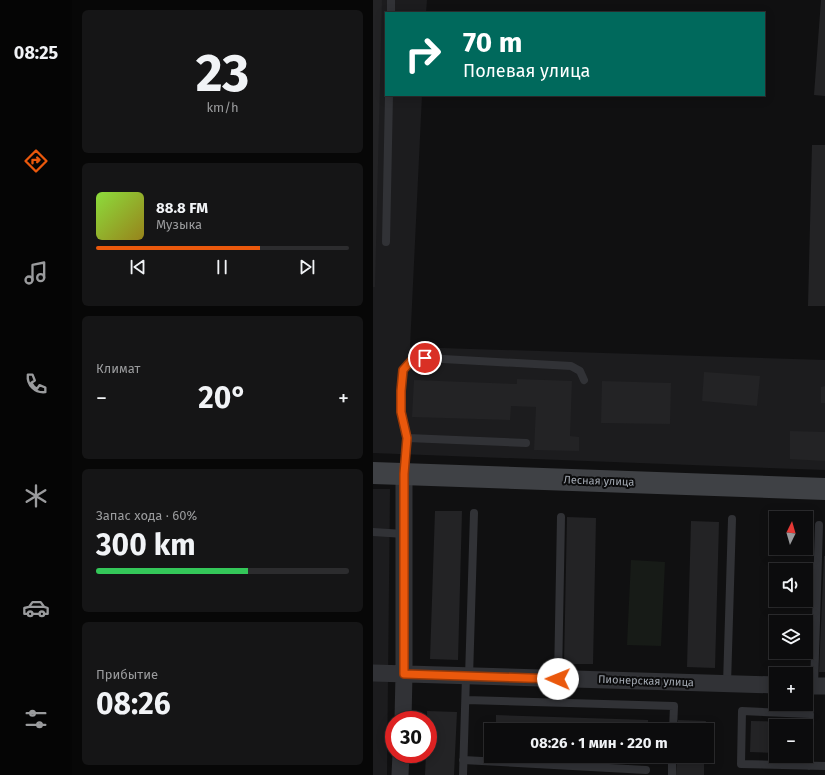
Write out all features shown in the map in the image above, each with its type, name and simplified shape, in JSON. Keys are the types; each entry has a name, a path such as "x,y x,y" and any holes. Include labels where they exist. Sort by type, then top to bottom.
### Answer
{"main road":[{"name":"Лесная улица","path":"373,473 825,489"}],"street":[{"path":"403,711 404,474"},
{"name":"Пионерская улица","path":"373,673 769,685"},
{"path":"400,775 401,763"}],"lane":[{"path":"391,0 391,12"},
{"path":"386,242 389,96"},
{"path":"404,474 407,438 401,412 401,391 403,370 411,361 425,358 571,366 580,371 584,380"},
{"path":"407,438 527,443"},
{"path":"463,775 474,513"},
{"path":"558,679 561,517"},
{"path":"727,684 732,520"},
{"path":"815,686 819,525"},
{"path":"373,532 404,534"},
{"path":"466,700 674,706 673,723"},
{"path":"809,766 810,714 742,711 741,764 809,766 825,766"},
{"path":"463,760 646,770"},
{"path":"672,763 672,775"}],"shaded area":[{"path":"373,0 427,0 426,12 385,12 385,96 422,96 410,347 825,360 825,470 373,453"},
{"path":"373,489 390,489 388,711 385,711 385,763 387,763 387,775 373,775"},
{"path":"631,560 665,562 661,646 627,645"}],"building":[{"path":"373,0 382,0 375,287 373,287"},
{"path":"821,0 825,0 825,96 814,95"},
{"path":"812,145 825,145 825,306 808,306"},
{"path":"704,372 760,376 757,406 702,401"},
{"path":"517,379 572,381 570,436 579,437 579,451 534,450 536,407 511,406 510,420 412,417 414,380 517,384"},
{"path":"602,381 671,383 670,424 601,423"},
{"path":"825,386 825,403 821,403 821,387"},
{"path":"790,431 825,432 825,461 790,459"},
{"path":"435,511 462,511 458,660 430,659"},
{"path":"567,517 596,518 593,664 564,664"},
{"path":"691,521 719,522 715,668 687,667"},
{"path":"824,556 825,672 819,672"},
{"path":"437,711 457,712 454,775 425,775 426,763 437,763"},
{"path":"496,715 648,720 648,723 496,723"},
{"path":"678,720 706,721 706,723 678,723"},
{"path":"751,721 769,721 769,753 750,752"},
{"path":"677,763 704,763 704,775 676,775"}],"route":[{"path":"425,358 411,361 403,370 401,391 401,412 407,438 404,474 404,674 558,679"}]}
